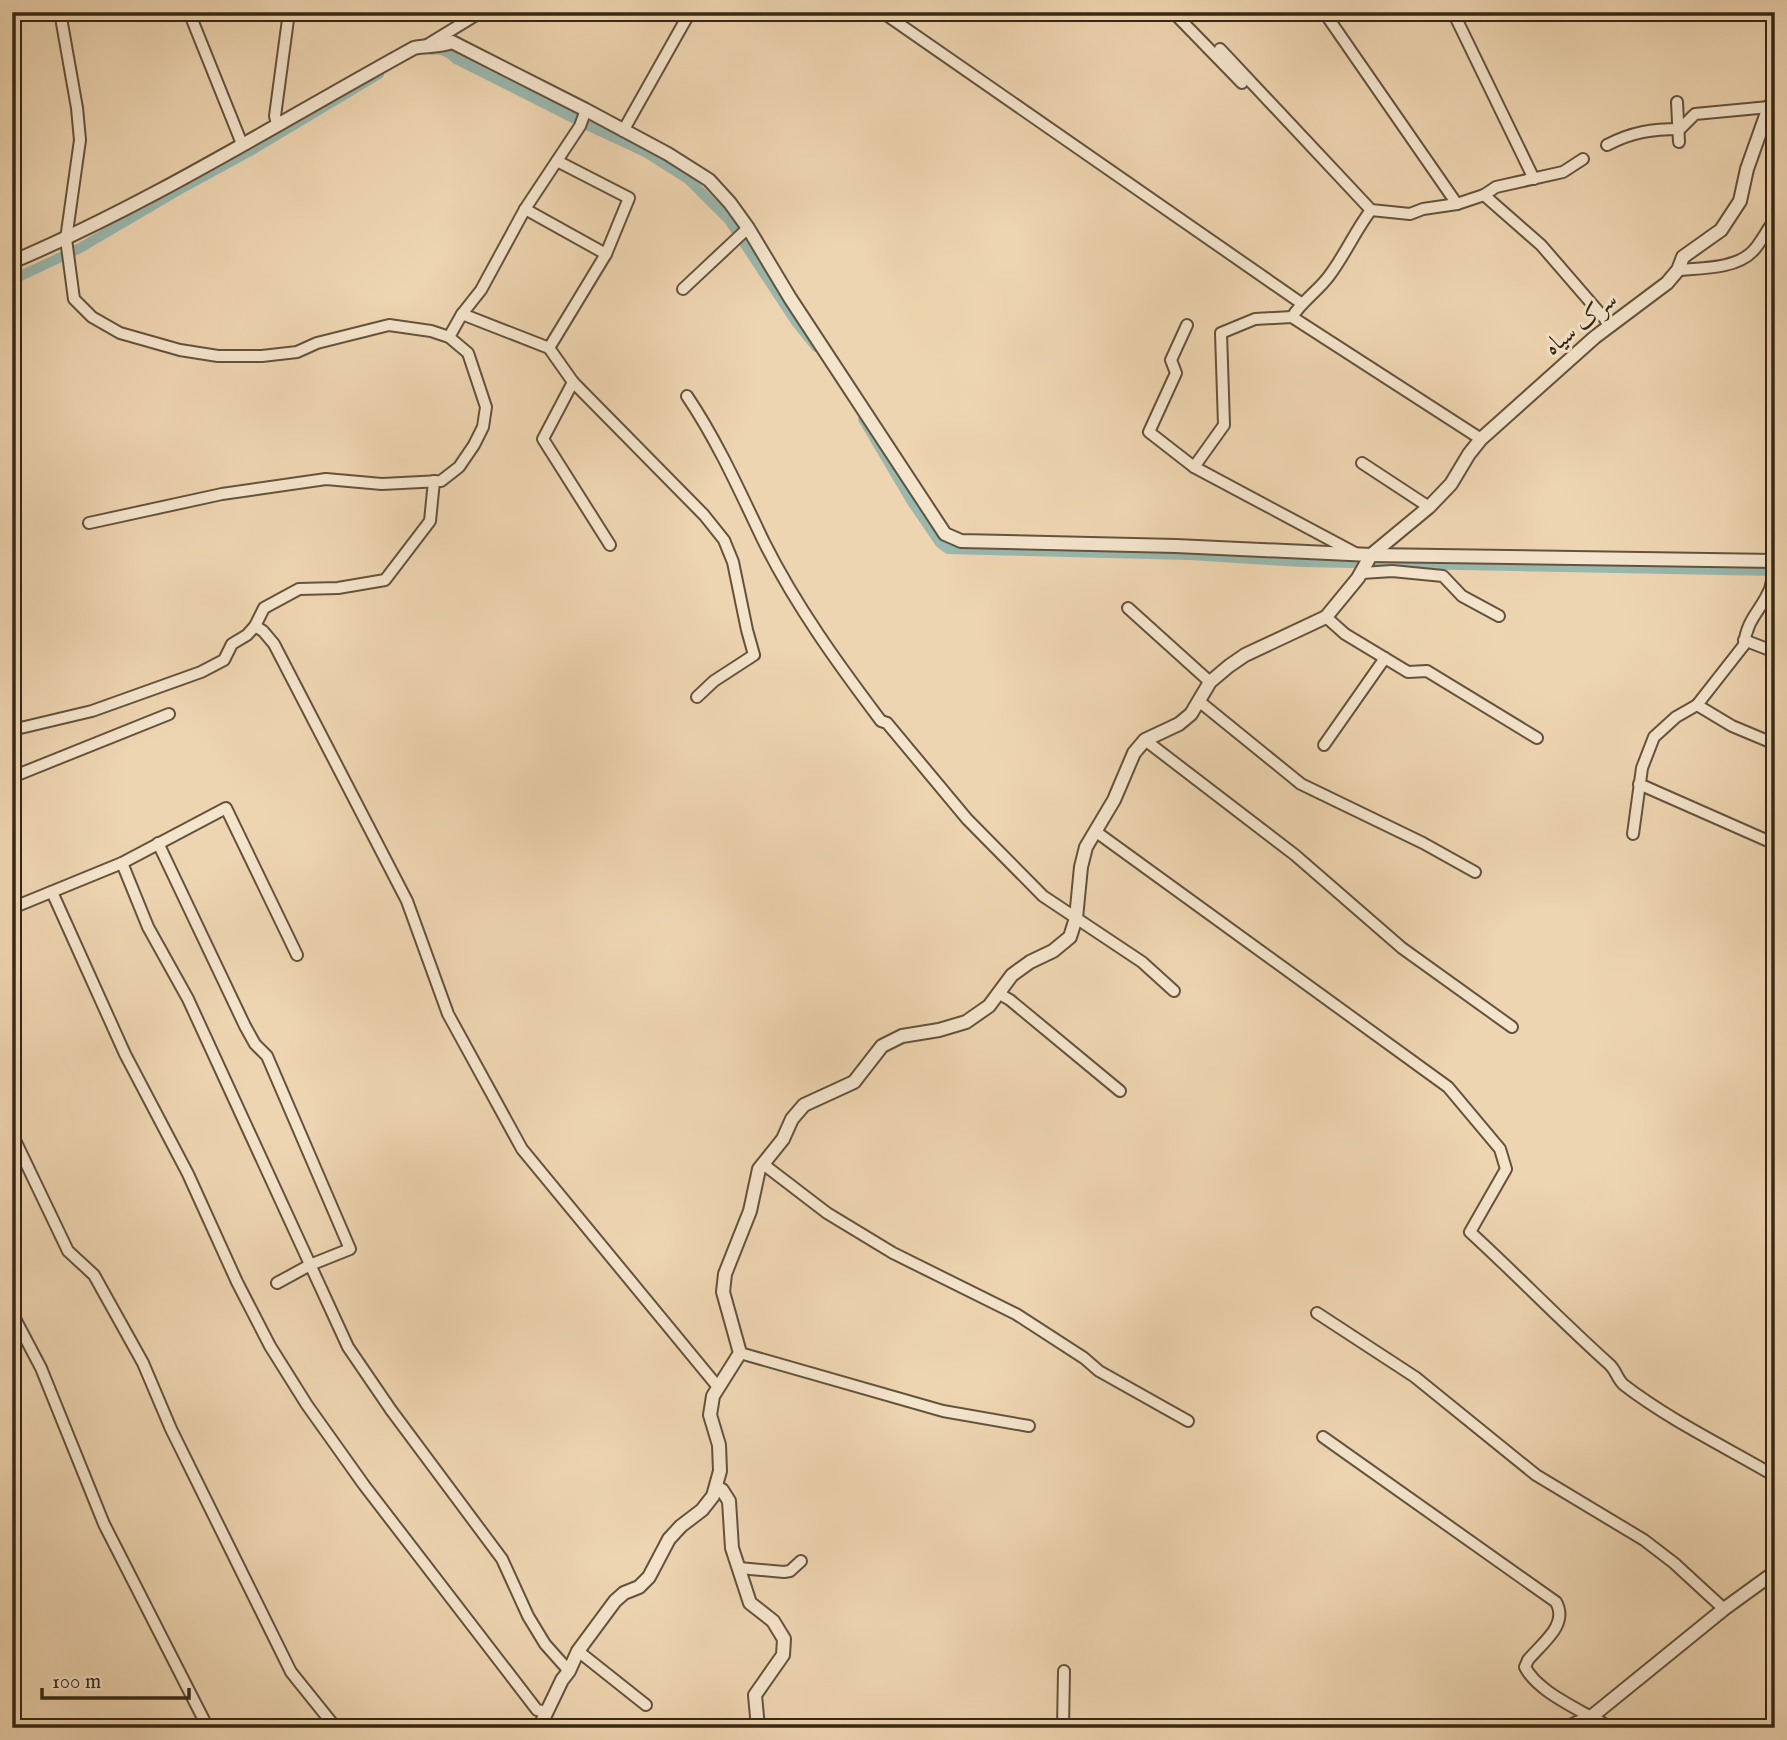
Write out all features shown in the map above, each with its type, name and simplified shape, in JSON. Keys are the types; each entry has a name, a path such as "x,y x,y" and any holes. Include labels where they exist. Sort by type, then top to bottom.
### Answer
{"street":[{"path":"60,12 80,141 67,249 74,299 92,317 120,333 218,356 262,356 297,352 317,343 390,325 431,331 449,337 468,353 486,407 483,427 474,445 459,467 441,481 382,484 326,478 222,494 89,523"},
{"path":"189,12 242,144"},
{"path":"277,124 275,116 289,12"},
{"path":"428,45 481,12"},
{"path":"623,131 690,12"},
{"path":"882,12 1301,303"},
{"path":"1173,12 1241,83"},
{"path":"1324,12 1457,204"},
{"path":"1453,12 1534,178"},
{"path":"1752,12 1775,16"},
{"path":"12,262 67,249 242,144 414,48 452,42 584,118 623,131 668,154 709,180 730,203 743,233 790,298 945,534 961,541 1176,546 1365,562 1773,565 1770,590 1755,612 1744,645 1697,705 1676,717 1654,737 1642,768 1633,834"},
{"path":"1220,49 1371,210 1410,214 1423,209 1457,204 1484,195 1496,187 1563,172 1583,159"},
{"path":"1677,102 1679,142"},
{"path":"1607,145 1626,135 1651,129 1680,129 1695,114 1772,103"},
{"name":"سرک سیاه","path":"1326,617 1365,562 1429,507 1451,484 1481,439 1595,337 1667,283 1684,257 1721,230 1740,201 1746,169 1772,103"},
{"path":"449,337 462,314 481,290 525,209 584,118"},
{"path":"550,348 606,254 629,198 557,161"},
{"path":"1484,195 1541,245 1611,326"},
{"path":"525,209 606,254"},
{"path":"1292,317 1301,303 1322,286 1355,230 1371,210"},
{"path":"1678,270 1738,261 1752,252 1775,220"},
{"path":"683,289 743,233"},
{"path":"462,314 550,348 573,382 705,515 724,541 743,598 747,630 754,655 714,681 697,697"},
{"path":"1194,467 1224,425 1221,334 1255,319 1292,317 1481,439"},
{"path":"1187,325 1171,360 1176,373 1149,432 1194,467 1365,562 1392,572 1443,576 1462,596 1499,616"},
{"path":"573,382 543,439 610,545"},
{"path":"687,396 710,429 765,543 825,646 881,721 887,723 967,819 1043,896 1142,962 1174,991"},
{"path":"1362,463 1429,507"},
{"path":"12,730 92,711 201,672 224,660 232,644 247,635 255,626 264,608 299,589 338,588 384,580 430,521 435,481"},
{"path":"1128,608 1210,682"},
{"path":"539,1728 578,1651 615,1601 624,1593 639,1587 649,1577 669,1539 702,1510 713,1496 720,1471 719,1445 710,1415 713,1396 740,1353 723,1292 725,1274 750,1211 759,1169 783,1139 792,1119 804,1105 854,1082 881,1046 902,1036 966,1022 989,1006 1012,975 1030,962 1054,951 1070,937 1076,918 1081,867 1086,847 1114,800 1134,753 1146,740 1179,724 1191,714 1210,682 1245,655 1326,617 1345,634 1408,672 1427,671 1537,738"},
{"path":"255,626 274,644 407,901 448,1014 522,1149 718,1387"},
{"path":"1744,640 1775,652"},
{"path":"1324,745 1385,658"},
{"path":"1200,702 1301,784 1423,843 1475,872"},
{"path":"1697,705 1732,726 1775,744"},
{"path":"12,777 169,714"},
{"path":"1146,740 1295,855 1402,948 1512,1027"},
{"path":"1639,784 1775,845"},
{"path":"12,908 122,863 226,808 296,956"},
{"path":"1095,831 1448,1087 1500,1149 1506,1169 1470,1232 1612,1367 1621,1383 1679,1423 1775,1476"},
{"path":"158,843 255,1044 267,1056 350,1249 310,1265 277,1283"},
{"path":"122,863 149,927 188,999 348,1347 502,1559 528,1616 545,1644 569,1671"},
{"path":"52,892 125,1054 188,1174 237,1282 270,1346 307,1405 364,1485 537,1710 547,1712"},
{"path":"998,993 1121,1091"},
{"path":"12,1134 68,1251 94,1275 143,1363 170,1429 291,1672 336,1728"},
{"path":"763,1164 827,1213 893,1254 1016,1314 1084,1358 1099,1371 1188,1421"},
{"path":"12,1313 41,1368 104,1524 208,1728"},
{"path":"1317,1313 1415,1377 1536,1475 1644,1540 1674,1563 1724,1609"},
{"path":"740,1353 943,1412 1029,1426"},
{"path":"1323,1437 1556,1602 1560,1611 1558,1625 1525,1667 1528,1673 1556,1698 1609,1728"},
{"path":"716,1487 722,1490 729,1500 732,1548 750,1603 773,1621 784,1639 783,1655 755,1695 758,1728"},
{"path":"739,1568 784,1572 801,1561"},
{"path":"1570,1728 1591,1717 1724,1609 1775,1572"},
{"path":"578,1651 646,1705"},
{"path":"1063,1728 1064,1671"}],"waterway":[{"path":"431,50 447,53 645,152 688,179 729,220 796,322 816,347"},
{"path":"12,280 80,248 379,74"},
{"path":"863,419 912,502 940,543 948,549 1190,555 1302,562 1775,571"}]}
